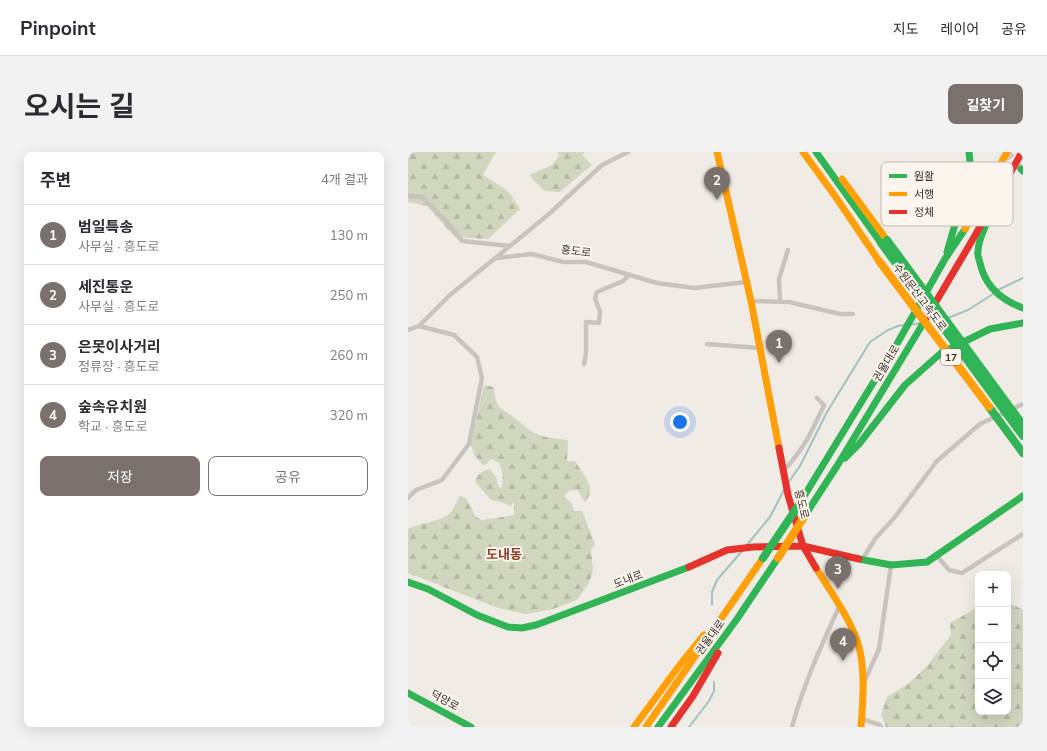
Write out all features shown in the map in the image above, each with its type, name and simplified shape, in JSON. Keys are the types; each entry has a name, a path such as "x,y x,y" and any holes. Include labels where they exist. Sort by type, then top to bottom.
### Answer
{"main road":[{"name":"흥도로","path":"717,152 751,301 788,495 803,546 852,628 860,650 864,682 862,723"},
{"name":"수원문산고속도로","path":"802,152 835,196 879,261 1023,454"},
{"name":"수원문산고속도로","path":"816,152 884,241 1023,436"},
{"path":"822,152 884,241 1023,426"},
{"path":"969,152 970,162"},
{"path":"1002,162 1008,152"},
{"path":"1013,168 1022,152"},
{"path":"945,259 954,226"},
{"path":"945,259 966,226"},
{"name":"권율대로","path":"658,727 748,603 778,558 837,466 980,226"},
{"path":"986,226 977,250 982,274 990,287 1003,299 1013,305 1023,308"},
{"name":"권율대로","path":"646,727 798,506 898,342 945,259"},
{"path":"837,466 859,444 904,386 941,353 990,329 1023,323"},
{"name":"도내로","path":"408,582 428,589 477,615 508,627 522,628 536,625 681,571 727,550 753,547 803,546 862,560 891,565 927,562 1023,497"},
{"path":"634,727 679,666 739,593"},
{"path":"670,727 693,696 748,603"},
{"name":"덕양로","path":"408,693 471,727"}],"street":[{"path":"408,330 419,326 450,295 549,214 602,165 628,152"},
{"path":"408,196 422,197 444,219 462,241 510,246"},
{"path":"780,302 779,279 788,250"},
{"name":"흥도로","path":"496,258 532,254 563,262 586,262 657,282 694,288 746,282"},
{"path":"584,364 586,353 586,322 599,323 600,311 595,299 597,292 623,281 629,275"},
{"path":"751,301 790,302 840,314 853,314"},
{"path":"408,498 416,490 442,480 469,444 482,378 477,357 454,335 419,326"},
{"path":"707,344 760,348"},
{"path":"784,473 810,436 824,405 817,398"},
{"path":"862,560 875,539 895,516 937,461 980,424 1023,404"},
{"path":"937,556 949,570 962,573 1023,534"},
{"path":"864,682 879,650 891,565"},
{"path":"792,727 798,707 839,607"},
{"name":"흥도로","path":"862,723 880,725 880,727"}],"green space":[{"path":"408,152 497,152 483,175 508,191 520,209 488,239 455,237 427,206 408,202"},
{"path":"557,152 585,152 582,155 592,165 560,192 544,191 529,175 552,165 559,156"},
{"path":"484,385 494,387 497,404 532,432 547,437 568,440 567,461 575,461 589,485 590,493 585,502 577,490 568,491 564,497 571,502 574,511 582,511 595,544 591,550 593,570 589,583 577,600 553,609 526,614 498,608 408,573 408,529 438,520 449,514 460,496 466,498 476,517 482,520 514,515 514,502 510,506 491,500 475,482 480,473 490,469 496,477 499,487 502,487 503,484 499,463 491,459 484,466 474,455 471,445"},
{"path":"1011,604 1023,610 1023,727 886,727 881,715 887,697 908,684 927,666 951,635 950,623 975,609 975,715 1011,715"}],"waterway":[{"path":"998,290 1023,278"},
{"path":"948,318 968,310 993,294"},
{"path":"910,325 920,323"},
{"path":"788,483 800,466 827,412 870,342 888,330 904,325"},
{"path":"746,546 770,517 785,488"},
{"path":"712,605 712,592 717,580 742,551"},
{"path":"689,727 709,701 714,691 714,682"}],"tunnel":[{"path":"1006,152 1020,168"}],"traffic: fast":[{"path":"816,152 881,243"},
{"path":"969,152 970,162"},
{"path":"947,252 955,226"},
{"path":"985,227 978,248 982,271 995,291 1008,301 1023,308"},
{"path":"798,506 898,342 945,259 965,229"},
{"path":"887,240 1023,425"},
{"path":"881,243 1023,436"},
{"path":"804,517 837,466 924,322"},
{"path":"845,458 859,444 905,385 941,353 990,329 1023,323"},
{"path":"989,407 1023,453"},
{"path":"859,559 891,565 927,562 1023,496"},
{"path":"763,558 798,506"},
{"path":"658,727 737,619 778,558"},
{"path":"408,582 428,589 477,615 508,627 522,628 536,625 689,567"},
{"path":"408,693 471,727"}],"traffic: slow":[{"path":"717,152 751,301 779,448"},
{"path":"803,152 879,261"},
{"path":"1002,162 1007,152"},
{"path":"842,179 887,240"},
{"path":"879,261 989,407"},
{"path":"778,558 804,517"},
{"path":"646,727 763,558"},
{"path":"816,568 848,619 860,651 863,679 861,727"},
{"path":"634,727 704,635"}],"traffic: jam":[{"path":"1013,168 1022,152"},
{"path":"924,322 980,226"},
{"path":"779,448 788,495 803,546 816,568"},
{"path":"689,567 727,550 753,547 803,546 859,559"},
{"path":"671,727 693,696 718,653"}],"place":[{"name":"세진통운","path":"717,200"},
{"name":"범일특송","path":"779,363"},
{"name":"은못이사거리","path":"838,589"},
{"name":"숲속유치원","path":"843,661"}],"district":[{"name":"도내동","path":"504,554"}]}
